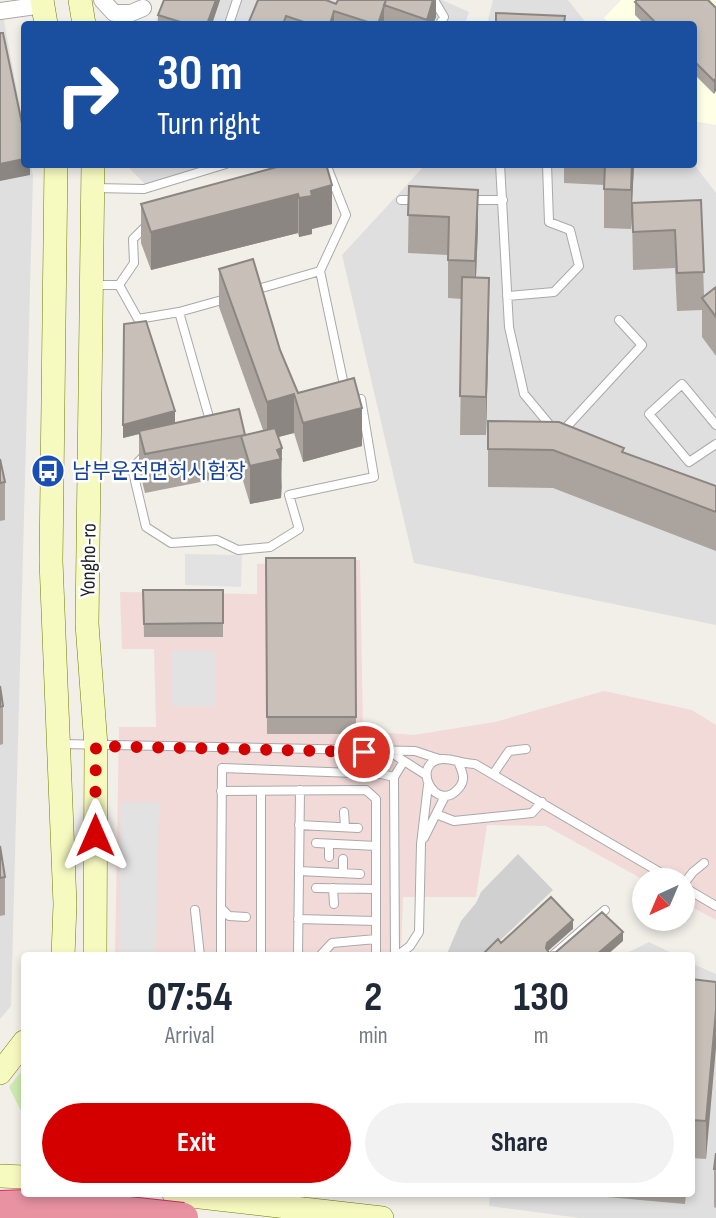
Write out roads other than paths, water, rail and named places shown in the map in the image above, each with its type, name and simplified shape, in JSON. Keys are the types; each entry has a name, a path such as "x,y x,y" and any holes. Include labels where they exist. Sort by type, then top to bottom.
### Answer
{"highway":[{"path":"0,1206 54,1203 183,1218"}],"main road":[{"path":"80,0 84,21"},
{"name":"Yongho-ro","path":"56,168 51,561 65,904 63,952"},
{"name":"Yongho-ro","path":"93,176 87,624 96,746 95,952"},
{"path":"53,432 61,419 68,417 74,420 82,466 89,485"},
{"path":"51,561 60,583 69,640 75,644 80,641 87,624"},
{"path":"0,1073 21,1046"},
{"path":"0,1176 21,1177"},
{"path":"225,1197 382,1218"}],"street":[{"path":"102,0 114,13 140,11"},
{"path":"0,10 44,10"},
{"path":"118,21 140,11"}],"lane":[{"path":"230,21 237,0"},
{"path":"434,0 444,17 442,21"},
{"path":"93,176 144,189 213,168"},
{"path":"500,168 509,327 524,394 559,435 571,440"},
{"path":"507,296 554,292 579,266 570,230 549,222 547,168"},
{"path":"154,452 142,455 132,468 146,527 171,543 217,540 238,550 271,547 299,529 289,495 374,477 360,399 347,402 320,271 346,215 328,169 315,173"},
{"path":"401,200 427,200"},
{"path":"452,200 503,200"},
{"path":"119,285 134,263 133,239 144,225 158,221"},
{"path":"119,285 138,319 179,312 320,271"},
{"path":"92,285 119,285"},
{"path":"179,312 214,436"},
{"path":"559,435 642,345 620,320"},
{"path":"716,425 682,383 649,414 689,462 716,444"},
{"path":"58,744 415,751 439,759 449,758 458,764 463,773 462,784 456,792 445,796 435,793 428,785"},
{"path":"494,773 509,751 526,749"},
{"path":"390,752 426,775"},
{"path":"402,952 410,946 419,932 421,844 428,785 426,775 430,765 439,759"},
{"path":"396,952 394,777 404,761"},
{"path":"458,764 475,764 494,773 653,868"},
{"path":"221,952 222,768 381,774 394,777"},
{"path":"298,952 300,790"},
{"path":"221,791 366,790 373,794 376,799 376,952"},
{"path":"261,791 261,952"},
{"path":"421,844 445,796"},
{"path":"436,814 454,821 532,813 542,802"},
{"path":"344,812 345,827"},
{"path":"299,825 358,828"},
{"path":"316,844 376,846"},
{"path":"329,857 330,844"},
{"path":"343,859 343,873"},
{"path":"695,870 704,863"},
{"path":"299,872 360,874"},
{"path":"316,888 376,890"},
{"path":"333,888 334,904"},
{"path":"695,894 716,906"},
{"path":"221,908 229,916 246,917"},
{"path":"195,910 200,952"},
{"path":"557,952 605,910"},
{"path":"298,919 376,921"},
{"path":"323,952 331,943 376,939"}],"place":[{"name":"남부운전면허시험장","path":"48,471"}]}
